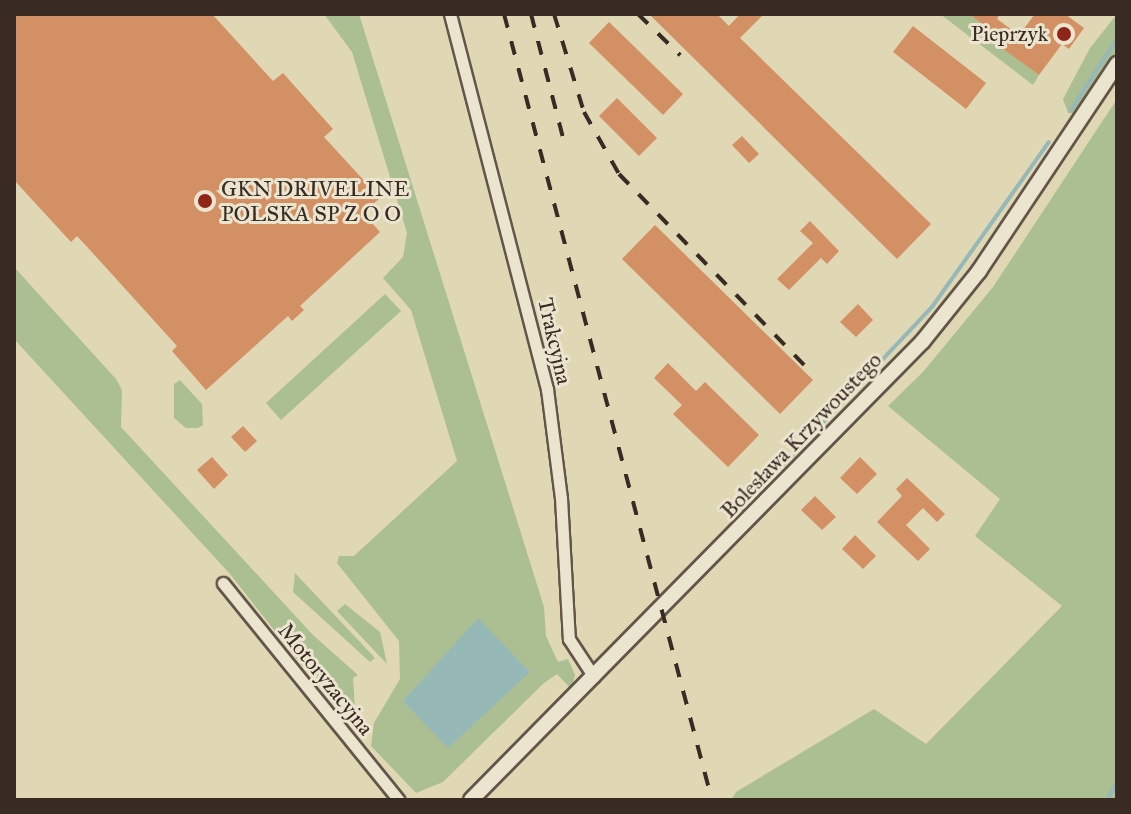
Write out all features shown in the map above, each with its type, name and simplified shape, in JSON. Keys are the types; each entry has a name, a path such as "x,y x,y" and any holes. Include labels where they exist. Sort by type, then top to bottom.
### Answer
{"street":[{"name":"Trakcyjna","path":"450,14 547,389 561,498 569,639 594,677"},
{"name":"Bolesława Krzywoustego","path":"471,800 953,306 1117,64"},
{"name":"Motoryzacyjna","path":"223,583 399,800"}],"green space":[{"path":"324,14 359,14 544,607 546,636 558,662 568,659 575,675 571,689 557,674 544,683 443,782 416,793 371,746 374,723 400,679 399,641 337,563 339,556 354,556 457,461 411,310 383,278 403,257 407,233 352,52"},
{"path":"940,14 969,14 993,32 989,38 1039,75 1033,85"},
{"path":"1117,14 1117,51 1075,114 1068,113 1063,99 1090,48"},
{"path":"1117,99 1117,800 731,800 736,792 874,709 926,744 1062,606 975,536 1000,499 888,406 923,372 993,287"},
{"path":"14,267 116,379 122,390 121,427 313,635 358,675 353,678 355,707 316,683 230,574 14,339"},
{"path":"385,294 401,311 281,420 266,403"},
{"path":"180,380 202,404 203,425 198,428 186,428 174,418 174,384"},
{"path":"295,573 375,658 370,662 293,592"},
{"path":"345,604 380,632 387,664 337,611"}],"water":[{"path":"478,618 530,672 448,748 403,701"}],"building":[{"name":"GKN DRIVELINE POLSKA SP Z O O","path":"14,14 212,14 273,81 283,73 333,129 324,137 380,198 363,213 380,232 300,306 304,310 292,321 288,316 206,390 172,351 177,346 90,250 77,236 71,242 14,180"},
{"path":"649,14 717,14 729,26 740,14 764,14 740,38 931,224 897,259"},
{"path":"969,14 1000,14 997,19 1019,35 1035,14 1065,14 1084,28 1069,49 1062,44 1039,75 988,38 993,32"},
{"path":"609,22 683,94 663,115 589,43"},
{"path":"913,26 986,83 966,109 893,52"},
{"path":"617,98 657,138 639,156 599,116"},
{"path":"742,136 759,154 749,163 732,145"},
{"path":"810,221 839,251 827,264 821,258 789,290 777,279 813,243 800,231"},
{"path":"655,225 813,380 780,414 622,259"},
{"path":"858,304 873,320 856,337 840,322"},
{"path":"668,363 696,391 705,382 759,435 728,467 673,414 682,405 654,378"},
{"path":"243,426 257,441 245,452 231,437"},
{"path":"212,457 228,475 214,489 197,470"},
{"path":"860,457 877,474 857,494 840,478"},
{"path":"907,478 945,514 937,522 923,508 906,525 930,549 918,561 877,522 902,496 896,489"},
{"path":"815,496 836,517 822,530 801,510"},
{"path":"855,535 876,556 863,569 842,549"}],"waterway":[{"path":"1071,110 1117,39"},
{"path":"783,465 932,307 1049,142"},
{"path":"1107,800 1117,782"}],"railway":[{"path":"504,14 712,800"},
{"path":"531,14 564,142"},
{"path":"554,14 584,112 619,174 812,373"},
{"path":"638,14 680,55"}],"place":[{"name":"Pieprzyk","path":"1064,34"},
{"name":"GKN DRIVELINE POLSKA SP Z O O","path":"205,201"}]}
